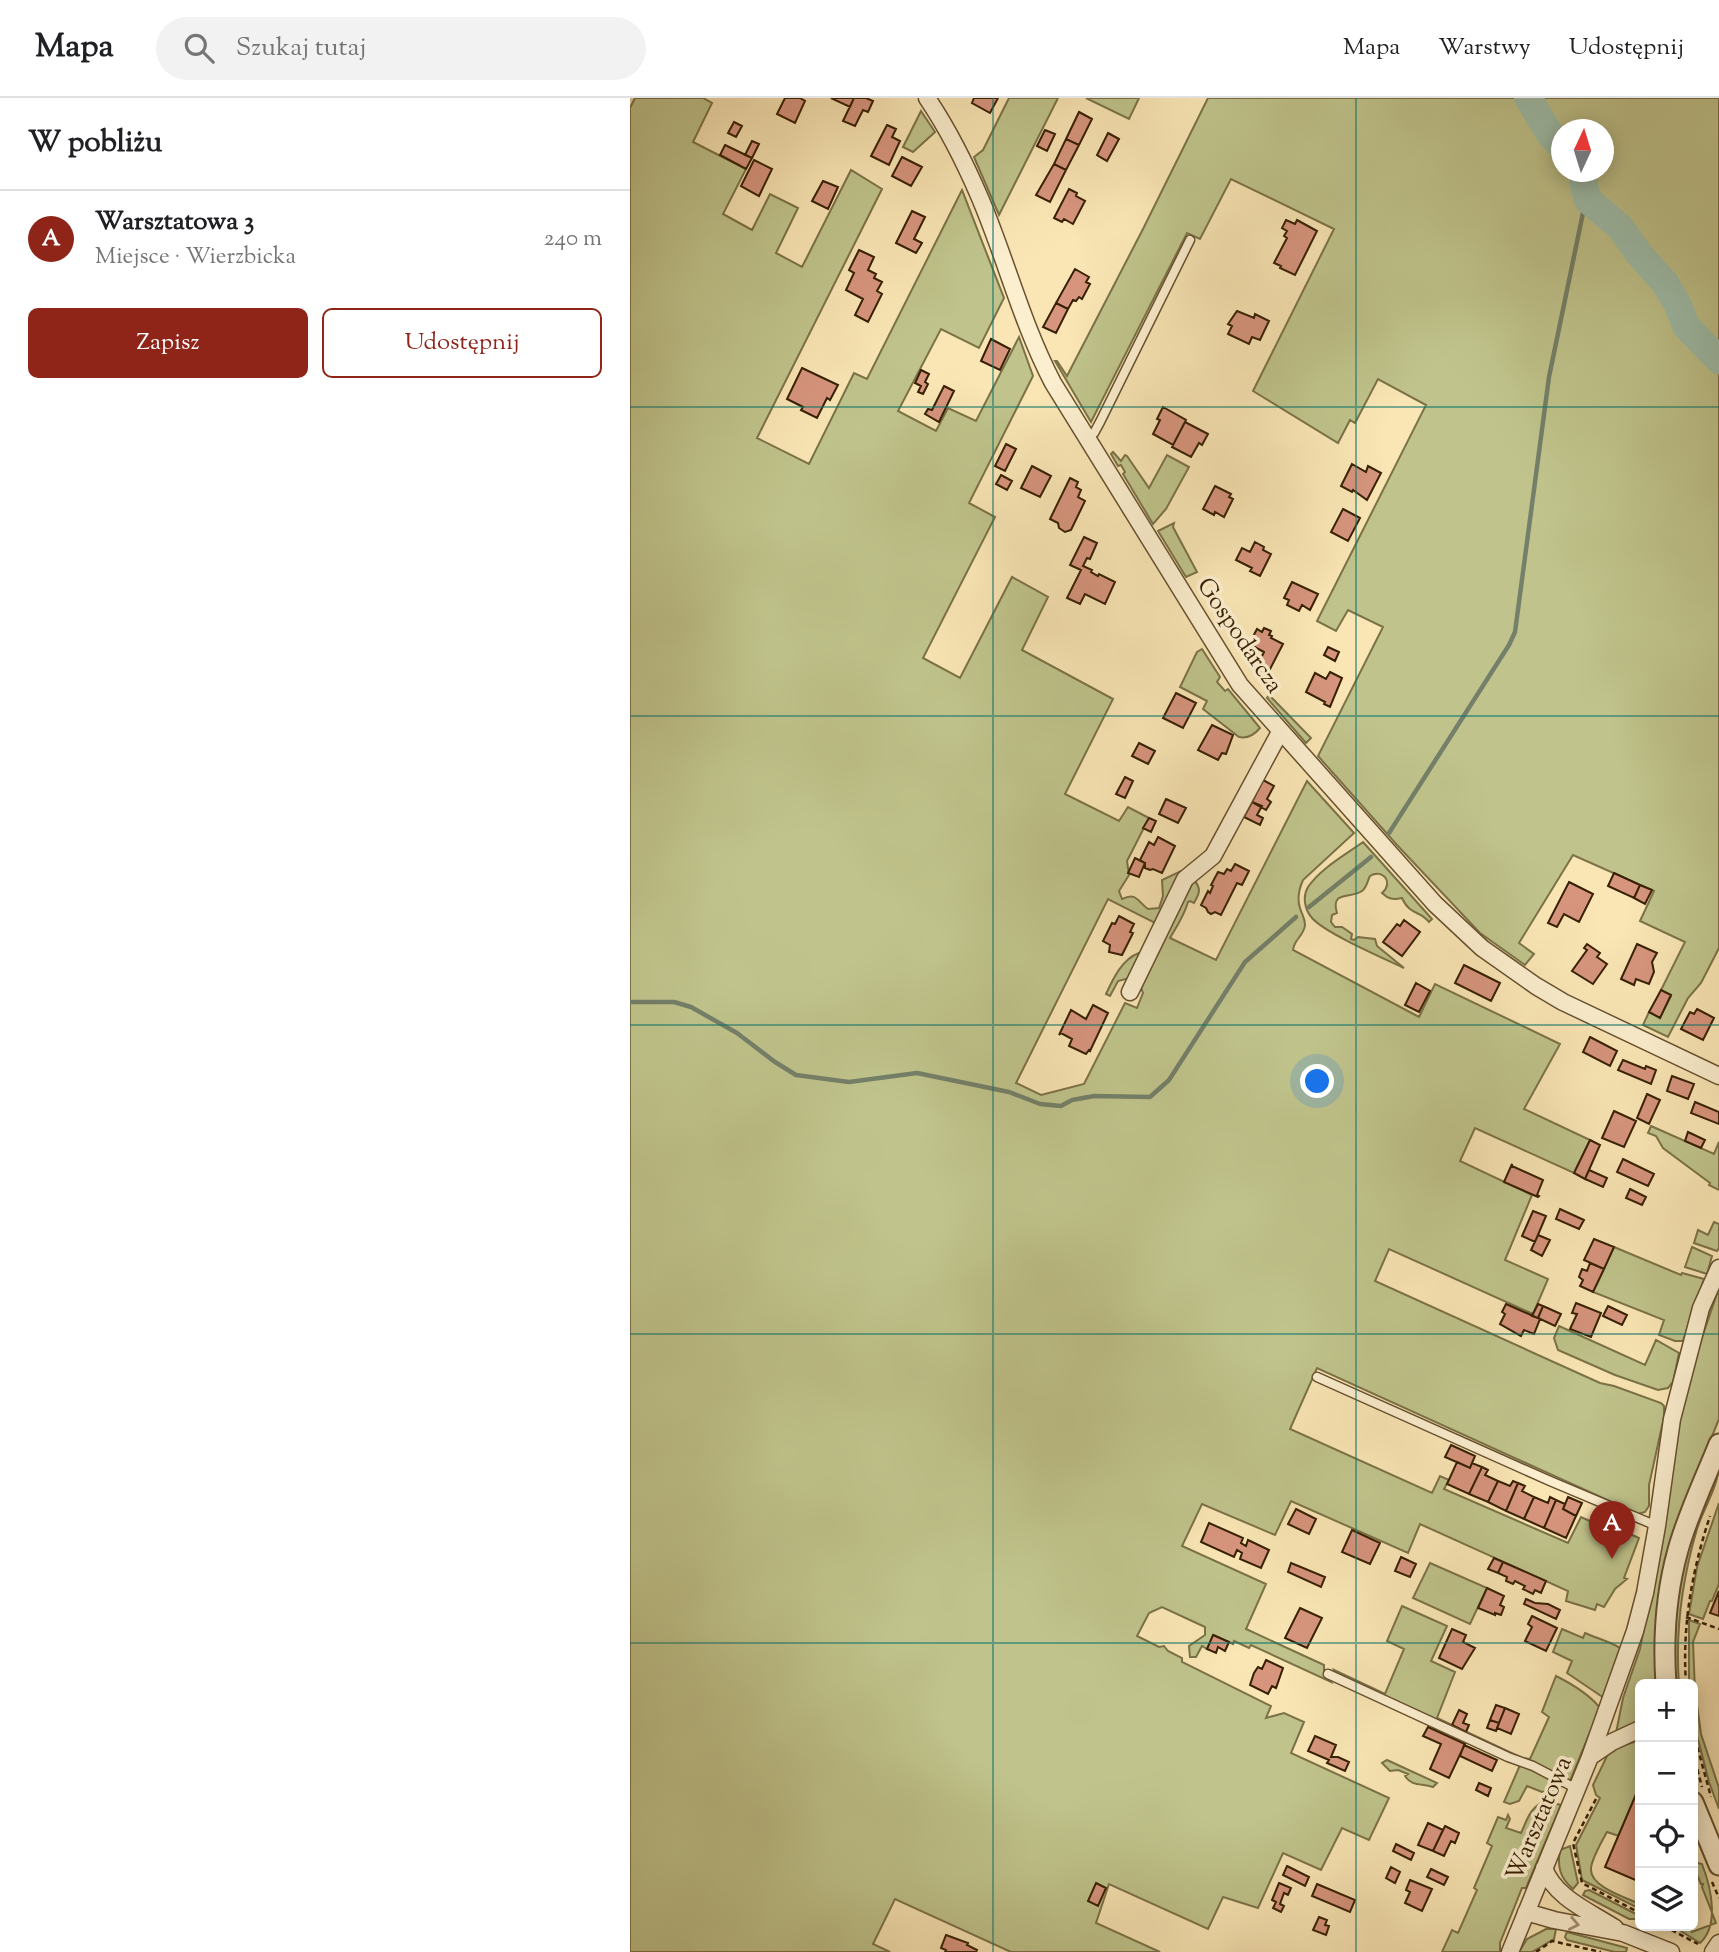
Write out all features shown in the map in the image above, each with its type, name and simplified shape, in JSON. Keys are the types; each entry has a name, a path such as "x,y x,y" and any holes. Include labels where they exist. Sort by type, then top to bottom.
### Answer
{"street":[{"name":"Gospodarcza","path":"928,98 958,149 981,199 1036,351 1087,440 1240,685 1413,881 1458,928 1482,948 1508,968 1563,1002 1719,1076"},
{"path":"1130,992 1185,879 1213,856 1280,732"},
{"path":"1590,1757 1641,1613 1657,1526 1671,1419 1701,1307 1719,1268"},
{"path":"1666,1679 1665,1636 1674,1571 1685,1530 1719,1444"},
{"name":"Warsztatowa","path":"1510,1952 1590,1757 1612,1742 1635,1731"},
{"path":"1694,1805 1718,1858"},
{"path":"1544,1868 1553,1884 1567,1898 1623,1933"},
{"path":"1534,1893 1567,1898"},
{"path":"1526,1912 1553,1920 1623,1933 1671,1952"},
{"path":"1707,1949 1719,1943"}],"lane":[{"path":"1087,440 1100,422 1190,240"},
{"path":"1317,1377 1657,1526"},
{"path":"1328,1674 1533,1766 1577,1789"}],"path":[{"path":"1686,1679 1686,1616 1693,1573 1711,1513"},
{"path":"1689,1618 1719,1629"},
{"path":"1680,1662 1681,1679"},
{"path":"1696,1742 1713,1803"},
{"path":"1596,1799 1573,1843 1581,1883 1635,1910"},
{"path":"1673,1931 1707,1949"},
{"path":"1536,1952 1552,1941 1601,1952"}],"green space":[{"path":"635,98 703,98 712,103 693,142 746,169 723,214 752,230 770,194 798,208 776,253 802,267 851,170 882,189 757,438 809,464 854,373 867,379 962,190 1004,298 979,348 941,329 898,411 936,431 948,408 976,421 1019,337 1033,376 969,503 995,517 923,658 960,678 1012,577 1048,597 1022,650 1113,699 1065,794 1119,821 1128,807 1149,818 1127,861 1129,875 1119,891 1122,899 1131,896 1148,909 1159,908 1163,896 1162,880 1183,872 1157,924 1108,899 1016,1083 1041,1095 1084,1084 1125,1003 1137,1008 1143,993 1140,985 1194,880 1199,889 1197,897 1194,903 1188,902 1170,938 1216,960 1307,781 1354,833 1303,880 1299,901 1305,925 1293,950 1419,1017 1435,984 1560,1044 1524,1109 1590,1140 1574,1173 1475,1128 1460,1161 1532,1195 1505,1260 1548,1279 1533,1314 1389,1249 1375,1281 1600,1383 1661,1403 1664,1406 1664,1417 1649,1485 1649,1506 1645,1512 1638,1514 1317,1368 1290,1429 1432,1493 1440,1476 1449,1480 1444,1489 1568,1543 1581,1517 1625,1537 1628,1533 1639,1538 1624,1578 1627,1579 1615,1589 1604,1607 1597,1604 1595,1610 1566,1601 1568,1591 1420,1524 1408,1553 1291,1501 1275,1535 1202,1504 1182,1546 1266,1584 1246,1629 1324,1665 1324,1671 1331,1682 1251,1645 1249,1648 1234,1641 1233,1644 1214,1635 1207,1649 1202,1646 1196,1657 1190,1657 1189,1646 1205,1635 1205,1627 1162,1607 1149,1613 1137,1636 1159,1647 1164,1646 1182,1658 1182,1662 1271,1706 1266,1718 1284,1713 1304,1722 1291,1753 1389,1798 1369,1840 1342,1828 1321,1870 1283,1853 1258,1908 1223,1897 1208,1929 1109,1884 1096,1923 1160,1952 1011,1952 895,1899 873,1944 890,1952 630,1952 630,108"},
{"path":"1009,98 1058,98 999,215 974,157 983,150"},
{"path":"1086,98 1139,98 1129,119"},
{"path":"1208,98 1719,98 1719,948 1668,1037 1643,1025 1649,1012 1660,1017 1671,996 1661,990 1685,942 1640,921 1654,891 1573,855 1519,943 1534,954 1525,965 1480,933 1318,756 1383,627 1348,610 1336,631 1317,621 1426,405 1378,379 1355,423 1350,420 1338,443 1253,391 1334,229 1231,179 1200,239 1187,233 1091,422 1055,361 1067,376"},
{"path":"921,111 935,132 913,152 903,147"},
{"path":"1113,452 1121,461 1127,456 1149,488 1167,455 1189,467 1166,509 1153,524 1123,474 1125,472 1121,465 1118,466 1111,454"},
{"path":"1174,523 1173,527 1197,572 1186,577 1158,531"},
{"path":"1202,649 1220,677 1217,682 1225,691 1228,689 1260,728 1251,736 1239,737 1203,709 1207,701 1180,687 1197,652"},
{"path":"1269,695 1311,738 1306,743 1267,698"},
{"path":"1363,842 1432,919 1429,922 1405,904 1402,898 1384,895 1382,893 1387,881 1383,875 1375,874 1370,876 1362,891 1343,896 1336,901 1337,913 1332,915 1331,922 1335,927 1342,927 1352,934 1351,939 1375,939 1377,946 1404,968 1329,931 1312,918 1306,907 1306,891 1313,880"},
{"path":"1139,953 1142,954 1130,978 1118,981 1110,996 1106,994 1123,965"},
{"path":"1651,1126 1714,1154 1719,1142 1719,1190 1663,1148 1656,1136 1648,1133"},
{"path":"1714,1222 1719,1224 1717,1251 1694,1243 1698,1230 1708,1235"},
{"path":"1614,1247 1681,1275 1682,1273 1704,1279 1683,1341 1659,1335 1664,1320 1593,1292"},
{"path":"1692,1247 1712,1256 1707,1274 1685,1267"},
{"path":"1719,1288 1719,1419 1680,1515 1657,1613 1656,1679 1635,1679 1635,1724 1616,1733 1623,1698 1640,1649 1680,1418 1698,1349"},
{"path":"1559,1326 1645,1365 1656,1340 1679,1353 1673,1382 1668,1388 1658,1390 1558,1350 1554,1338"},
{"path":"1719,1463 1717,1480 1697,1529 1687,1567 1679,1625 1679,1679 1674,1679 1680,1579 1692,1534"},
{"path":"1719,1503 1719,1584 1703,1619 1689,1614 1697,1567"},
{"path":"1430,1563 1487,1588 1470,1624 1413,1598"},
{"path":"1402,1606 1447,1626 1431,1661 1455,1672 1437,1718 1522,1758 1530,1759 1549,1717 1542,1712 1556,1676 1596,1703 1600,1708 1570,1781 1336,1674 1334,1670 1385,1694 1404,1649 1387,1641"},
{"path":"1689,1620 1700,1624 1693,1642 1695,1679 1689,1679"},
{"path":"1562,1629 1583,1638 1585,1633 1620,1648 1604,1698 1567,1673 1572,1661 1553,1652"},
{"path":"1698,1712 1701,1734 1719,1788 1719,1809 1698,1739"},
{"path":"1635,1742 1635,1797 1619,1836 1607,1832 1591,1869 1596,1881 1635,1902 1635,1906 1582,1880 1576,1845 1600,1798 1593,1785 1608,1754 1616,1748"},
{"path":"1387,1760 1437,1783 1433,1787 1411,1782 1405,1776 1408,1774 1398,1770 1390,1771 1382,1763"},
{"path":"1520,1765 1561,1784 1561,1789 1542,1792 1527,1786 1519,1801 1510,1804 1504,1802"},
{"path":"1545,1801 1561,1805 1526,1888 1522,1888 1500,1943 1500,1952 1442,1952 1452,1930 1458,1933 1477,1890 1474,1888 1492,1846 1487,1843 1498,1817 1506,1820 1508,1815 1510,1819 1506,1828 1521,1833 1532,1810"},
{"path":"1570,1846 1578,1883 1573,1889 1562,1876 1559,1862 1560,1850"},
{"path":"1698,1863 1702,1864 1706,1874 1712,1912 1703,1884"},
{"path":"1589,1890 1635,1913 1635,1919 1629,1919 1583,1895"},
{"path":"1712,1912 1716,1923 1710,1925 1712,1917"},
{"path":"1710,1925 1700,1943 1681,1931 1692,1932"},
{"path":"1546,1929 1556,1929 1554,1939 1532,1952 1519,1952 1527,1939"},
{"path":"1567,1932 1627,1948 1626,1952 1615,1952 1567,1940"}],"building":[{"path":"785,98 800,98 805,101 795,123 777,114"},
{"path":"831,98 854,98 850,107"},
{"path":"854,98 873,101 868,112 863,110 855,126 843,121"},
{"path":"974,98 998,98 990,113 972,103"},
{"path":"1079,112 1092,119 1079,145 1066,139"},
{"path":"734,122 742,126 736,137 728,133"},
{"path":"887,125 896,129 892,137 900,141 889,165 871,156"},
{"path":"1045,130 1055,134 1047,151 1037,146"},
{"path":"1108,133 1119,139 1107,161 1097,155"},
{"path":"1066,139 1079,145 1066,170 1054,164"},
{"path":"752,141 759,144 752,158 745,155"},
{"path":"725,145 752,158 746,169 720,155"},
{"path":"902,157 922,167 911,186 892,176"},
{"path":"754,160 772,169 759,196 741,186"},
{"path":"1054,164 1066,170 1050,202 1036,195"},
{"path":"823,181 838,187 828,209 812,201"},
{"path":"1069,189 1085,201 1073,224 1054,218"},
{"path":"912,211 925,217 914,239 922,243 916,253 896,243"},
{"path":"1286,220 1295,224 1297,220 1317,231 1295,275 1274,263 1287,238 1284,236 1287,231 1282,228"},
{"path":"859,250 874,257 868,270 876,274 874,278 882,282 877,291 882,294 868,322 855,315 863,299 846,290 854,273 849,270"},
{"path":"1075,269 1089,277 1086,282 1090,284 1082,299 1079,297 1076,301 1073,300 1068,309 1056,303"},
{"path":"1056,303 1068,309 1056,333 1043,327"},
{"path":"1237,311 1254,318 1255,314 1269,321 1260,340 1252,337 1249,344 1228,334 1232,326 1228,324"},
{"path":"991,339 1010,349 1000,370 981,361"},
{"path":"802,368 838,385 830,400 827,398 817,418 787,399"},
{"path":"921,370 929,374 923,394 918,392 921,386 915,383"},
{"path":"944,386 954,391 939,422 925,414 928,409 932,410"},
{"path":"1163,407 1186,420 1173,445 1153,434"},
{"path":"1185,422 1208,434 1191,457 1172,447"},
{"path":"1006,444 1016,449 1005,471 995,466"},
{"path":"1352,464 1366,472 1368,466 1381,473 1367,500 1353,490 1352,492 1341,486"},
{"path":"1032,466 1051,476 1040,497 1021,488"},
{"path":"1001,475 1012,481 1007,490 996,484"},
{"path":"1070,478 1078,482 1076,487 1081,490 1078,497 1085,501 1071,530 1065,532 1059,528 1058,523 1050,519"},
{"path":"1215,486 1231,494 1229,497 1233,499 1224,517 1203,509"},
{"path":"1343,509 1360,518 1348,541 1331,532"},
{"path":"1084,537 1097,543 1090,559 1087,558 1083,566 1098,576 1099,574 1115,582 1105,604 1085,594 1080,604 1067,598 1081,570 1070,565"},
{"path":"1255,542 1271,554 1260,576 1250,571 1252,568 1236,560 1242,548 1250,552"},
{"path":"1292,582 1318,594 1310,610 1302,605 1299,611 1287,605 1289,600 1284,598"},
{"path":"1264,628 1271,631 1271,638 1283,644 1267,675 1256,669 1264,652 1249,644 1257,629 1262,632"},
{"path":"1328,647 1339,652 1335,661 1324,655"},
{"path":"1330,672 1342,678 1330,707 1306,692 1315,673 1326,679"},
{"path":"1176,693 1196,703 1183,728 1163,718"},
{"path":"1212,725 1233,735 1226,754 1222,753 1218,760 1198,750"},
{"path":"1139,743 1155,751 1148,764 1132,756"},
{"path":"1125,777 1133,781 1125,798 1116,794"},
{"path":"1263,780 1274,786 1267,799 1271,802 1266,810 1252,802"},
{"path":"1166,799 1186,808 1178,823 1159,814"},
{"path":"1252,802 1262,806 1257,815 1263,818 1260,825 1244,817"},
{"path":"1149,818 1156,821 1151,832 1143,828"},
{"path":"1158,837 1175,846 1162,873 1145,868 1145,863 1140,860 1149,842 1154,845"},
{"path":"1135,858 1145,863 1139,877 1128,873"},
{"path":"1235,864 1249,871 1242,885 1237,883 1221,915 1215,912 1211,914 1201,905 1208,891 1210,893 1218,872 1224,874 1227,869 1231,871"},
{"path":"1614,873 1640,885 1634,898 1608,886"},
{"path":"1569,882 1593,894 1579,922 1564,914 1557,927 1548,923"},
{"path":"1640,885 1652,890 1645,904 1634,898"},
{"path":"1119,916 1134,924 1130,932 1133,933 1122,955 1109,952 1110,945 1103,941 1112,923 1115,924"},
{"path":"1404,920 1420,932 1402,956 1383,942 1397,924 1400,926"},
{"path":"1587,944 1600,953 1597,957 1607,964 1593,984 1572,971 1587,950 1584,948"},
{"path":"1637,944 1657,953 1652,962 1654,972 1649,984 1636,979 1634,985 1621,979"},
{"path":"1464,965 1500,983 1491,1001 1455,983"},
{"path":"1416,983 1430,991 1419,1012 1405,1005"},
{"path":"1661,990 1671,995 1660,1018 1649,1012"},
{"path":"1093,1005 1108,1013 1090,1051 1086,1054 1069,1046 1072,1039 1061,1033 1059,1035 1071,1010 1086,1019"},
{"path":"1697,1009 1714,1018 1703,1040 1681,1029 1690,1012 1694,1014"},
{"path":"1590,1037 1617,1051 1610,1066 1583,1052"},
{"path":"1623,1060 1645,1069 1646,1066 1656,1070 1651,1084 1618,1070"},
{"path":"1672,1076 1694,1084 1688,1099 1667,1091"},
{"path":"1647,1094 1660,1100 1649,1124 1637,1118"},
{"path":"1695,1102 1719,1112 1719,1124 1691,1113"},
{"path":"1614,1111 1636,1121 1624,1147 1602,1138"},
{"path":"1688,1132 1705,1140 1701,1148 1685,1141"},
{"path":"1590,1140 1600,1145 1585,1179 1574,1173"},
{"path":"1623,1159 1654,1174 1648,1186 1617,1172"},
{"path":"1512,1164 1543,1180 1538,1197 1504,1182"},
{"path":"1589,1170 1607,1178 1603,1187 1585,1179"},
{"path":"1630,1189 1646,1197 1642,1205 1626,1198"},
{"path":"1560,1209 1584,1220 1579,1229 1556,1219"},
{"path":"1533,1211 1546,1216 1535,1242 1522,1236"},
{"path":"1538,1235 1550,1240 1542,1256 1531,1250"},
{"path":"1594,1239 1614,1247 1604,1269 1584,1260"},
{"path":"1590,1263 1604,1269 1593,1292 1580,1286 1583,1280 1579,1277 1582,1269 1587,1271"},
{"path":"1576,1303 1601,1313 1591,1337 1570,1329 1577,1314 1572,1313"},
{"path":"1506,1304 1540,1319 1534,1334 1524,1330 1521,1336 1500,1324"},
{"path":"1538,1304 1543,1306 1538,1318 1532,1316"},
{"path":"1543,1306 1561,1314 1555,1326 1538,1318"},
{"path":"1608,1306 1627,1315 1622,1325 1603,1316"},
{"path":"1451,1445 1475,1456 1470,1468 1445,1457"},
{"path":"1457,1462 1470,1468 1472,1463 1482,1467 1469,1494 1447,1484"},
{"path":"1482,1467 1488,1470 1485,1475 1498,1481 1488,1502 1469,1494"},
{"path":"1498,1481 1510,1486 1513,1481 1518,1483 1506,1511 1488,1502"},
{"path":"1518,1483 1525,1486 1522,1491 1534,1497 1524,1519 1506,1511"},
{"path":"1534,1497 1548,1503 1550,1497 1556,1500 1544,1528 1524,1519"},
{"path":"1568,1497 1582,1503 1576,1516 1563,1509"},
{"path":"1556,1500 1565,1504 1563,1509 1576,1516 1566,1538 1544,1528"},
{"path":"1296,1509 1316,1519 1309,1534 1288,1524"},
{"path":"1209,1523 1243,1538 1241,1543 1246,1546 1248,1540 1269,1550 1261,1568 1240,1559 1242,1553 1237,1550 1234,1557 1201,1542"},
{"path":"1352,1530 1380,1543 1370,1564 1342,1552"},
{"path":"1401,1557 1416,1564 1410,1577 1395,1571"},
{"path":"1494,1558 1503,1562 1498,1573 1488,1569"},
{"path":"1503,1562 1546,1581 1541,1593 1535,1590 1533,1594 1515,1581 1513,1584 1506,1581 1507,1577 1498,1573"},
{"path":"1291,1563 1325,1577 1321,1587 1288,1572"},
{"path":"1487,1588 1504,1596 1500,1605 1504,1607 1501,1615 1478,1608"},
{"path":"1719,1591 1719,1616 1710,1613"},
{"path":"1526,1599 1560,1610 1556,1619 1524,1604"},
{"path":"1300,1608 1322,1618 1307,1648 1285,1638"},
{"path":"1532,1616 1557,1628 1546,1651 1525,1641 1532,1627 1528,1624"},
{"path":"1452,1629 1466,1635 1463,1642 1475,1648 1462,1669 1439,1658"},
{"path":"1213,1635 1229,1642 1225,1651 1218,1647 1216,1653 1207,1649"},
{"path":"1266,1660 1283,1668 1276,1688 1272,1686 1268,1694 1250,1685 1254,1673 1258,1667 1262,1669"},
{"path":"1496,1705 1505,1708 1499,1723 1490,1720"},
{"path":"1505,1708 1519,1714 1511,1734 1497,1728"},
{"path":"1459,1710 1467,1714 1463,1723 1469,1725 1466,1732 1452,1725"},
{"path":"1490,1720 1499,1723 1496,1731 1487,1728"},
{"path":"1428,1727 1465,1744 1449,1778 1430,1769 1441,1744 1423,1736"},
{"path":"1315,1736 1336,1745 1331,1757 1349,1762 1345,1771 1308,1751"},
{"path":"1464,1745 1497,1760 1492,1771 1460,1756"},
{"path":"1479,1783 1491,1788 1488,1796 1476,1790"},
{"path":"1635,1797 1635,1880 1605,1867"},
{"path":"1428,1823 1443,1830 1433,1851 1418,1845"},
{"path":"1445,1826 1459,1833 1455,1843 1451,1841 1444,1856 1433,1851"},
{"path":"1396,1844 1414,1853 1411,1860 1393,1851"},
{"path":"1287,1866 1309,1877 1305,1886 1283,1875"},
{"path":"1391,1867 1400,1872 1395,1883 1386,1878"},
{"path":"1431,1869 1448,1877 1444,1885 1427,1877"},
{"path":"1410,1880 1432,1889 1422,1911 1405,1903 1410,1892 1406,1890"},
{"path":"1096,1883 1106,1888 1098,1906 1088,1901"},
{"path":"1279,1883 1291,1888 1288,1895 1284,1893 1280,1904 1284,1906 1281,1912 1273,1908 1276,1902 1272,1900"},
{"path":"1317,1884 1355,1900 1350,1912 1312,1896"},
{"path":"1319,1917 1327,1920 1325,1925 1329,1926 1326,1935 1313,1930"},
{"path":"946,1935 968,1943 976,1952 945,1952 946,1950 941,1948"}],"waterway":[{"path":"1528,98 1551,135"},
{"path":"1584,182 1588,200 1620,227 1639,254 1665,283 1686,326 1719,360"},
{"path":"1389,833 1515,632 1549,377 1584,208 1588,200"},
{"path":"1309,907 1371,857"},
{"path":"630,1002 674,1002 691,1007 737,1033 796,1075 849,1082 917,1073 1009,1092 1040,1104 1061,1106 1072,1100 1094,1096 1150,1097 1169,1080 1245,962 1296,917"}],"place":[{"name":"Warsztatowa 3","path":"1612,1559"}]}
